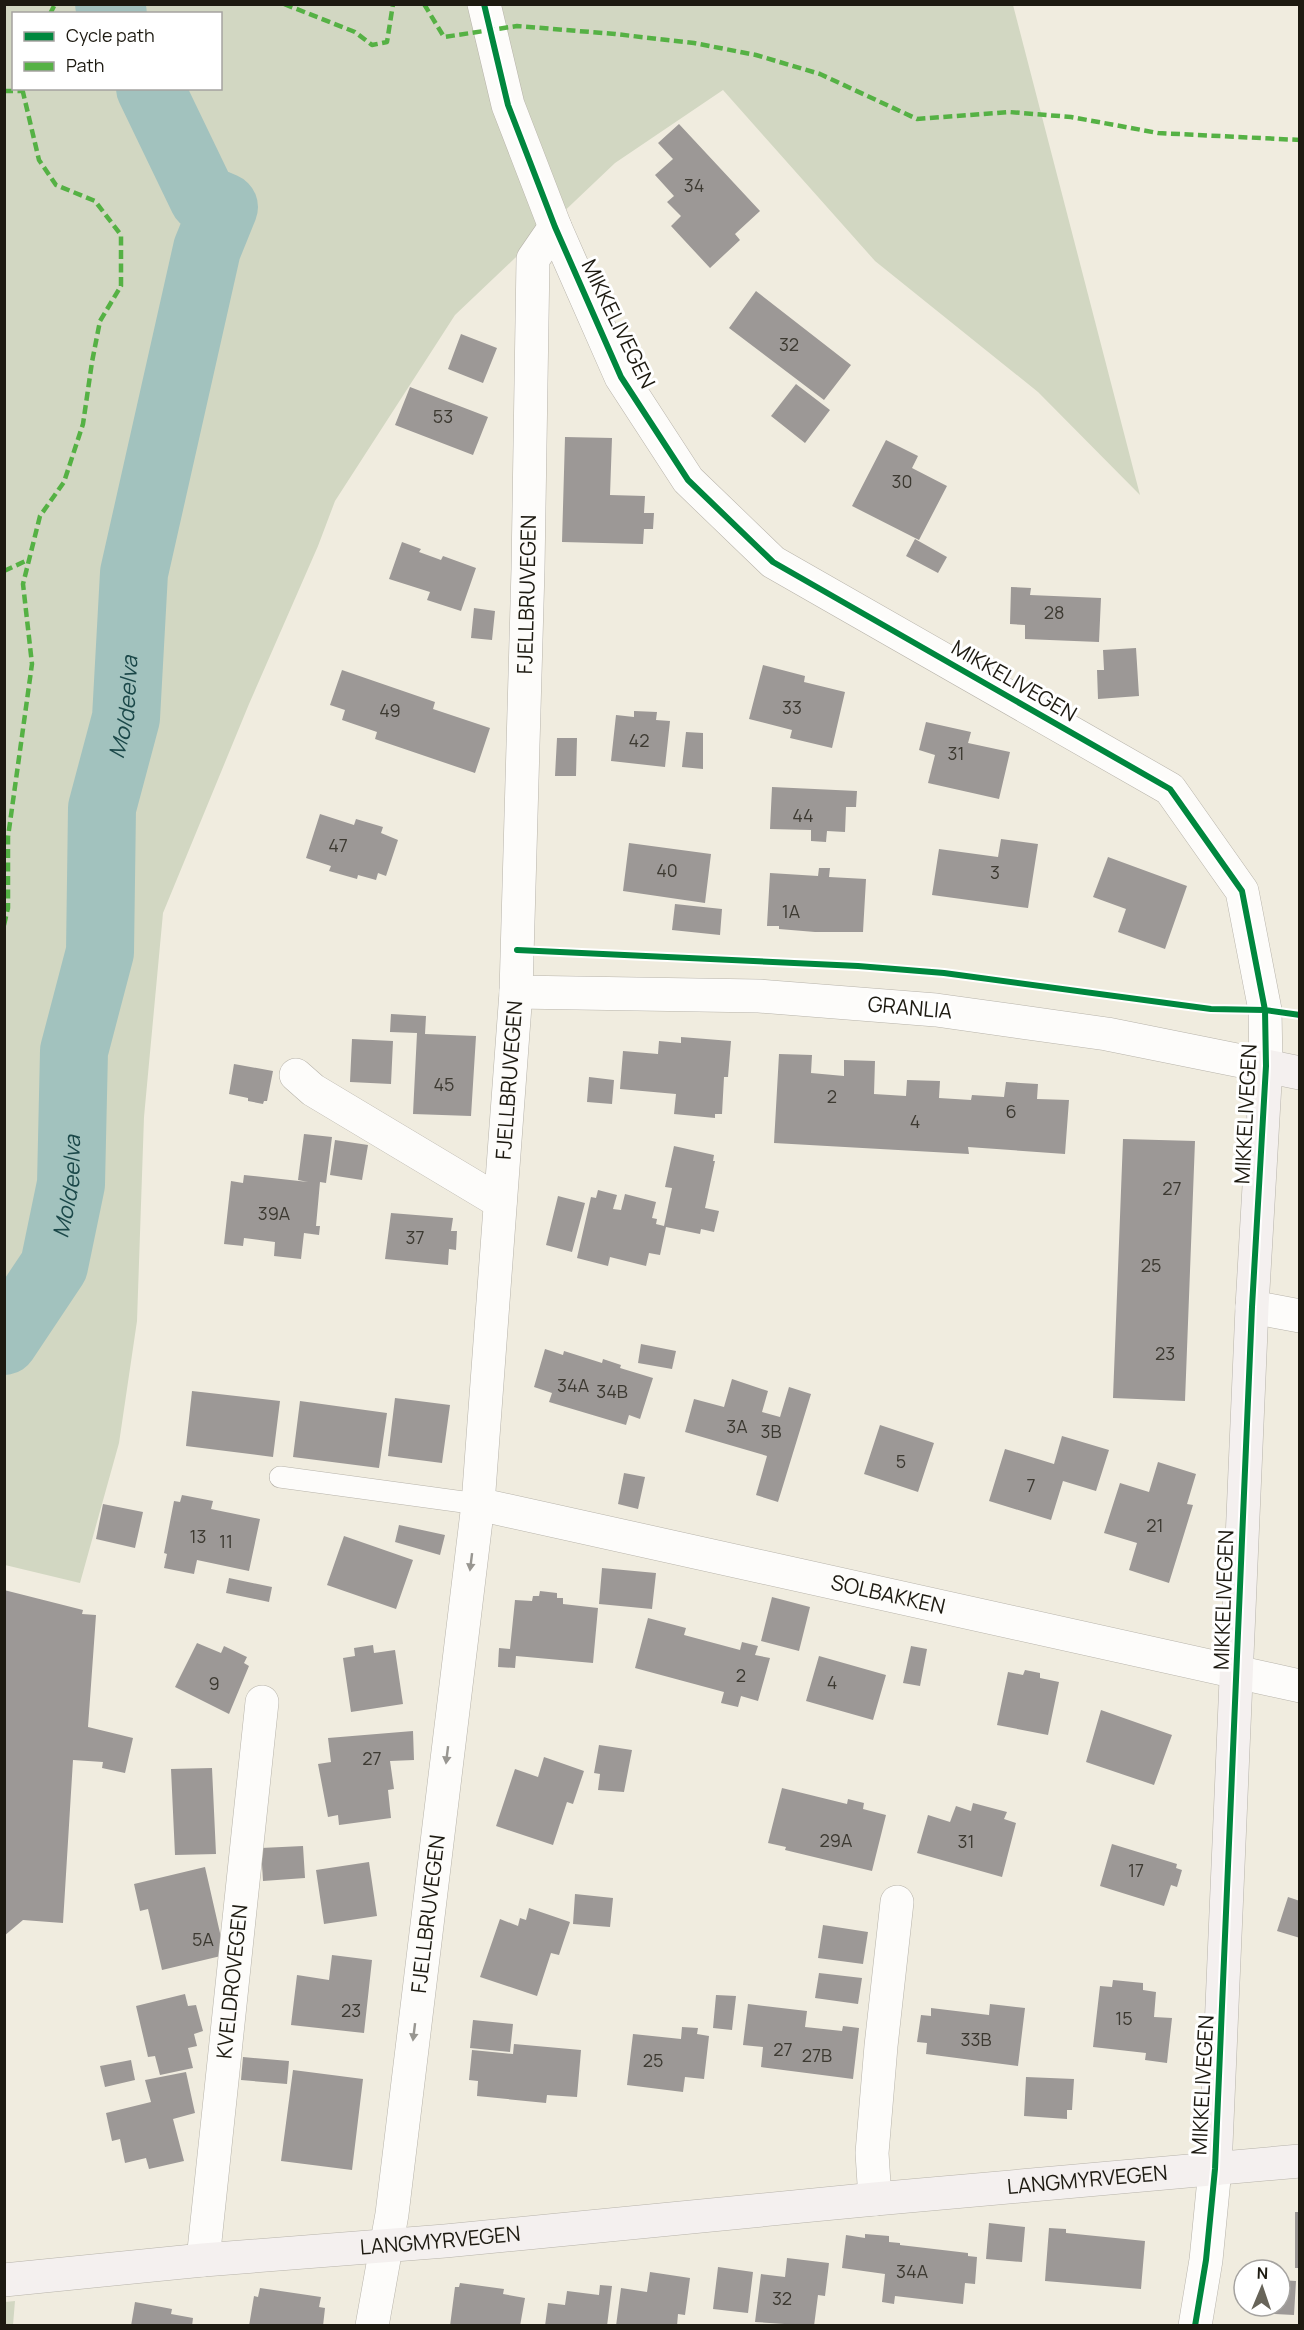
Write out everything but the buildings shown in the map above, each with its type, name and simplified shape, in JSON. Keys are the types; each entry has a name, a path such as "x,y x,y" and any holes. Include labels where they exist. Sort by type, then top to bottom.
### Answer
{"main road":[{"name":"GRANLIA","path":"1266,1066 1299,1073"},
{"name":"MIKKELIVEGEN","path":"1215,2169 1252,1307 1266,1066"},
{"name":"LANGMYRVEGEN","path":"4,2280 1299,2161"}],"street":[{"path":"484,4 508,105 555,227"},
{"name":"FJELLBRUVEGEN","path":"372,2325 393,2202 478,1504 516,992 533,259 555,227"},
{"name":"MIKKELIVEGEN","path":"555,227 621,378 688,480 773,562 1170,789 1242,891 1266,1010 1266,1066"},
{"name":"GRANLIA","path":"516,992 759,996 936,1010 1107,1034 1266,1066"},
{"path":"296,1075 313,1090 500,1202"},
{"path":"1252,1307 1299,1316"},
{"name":"SOLBAKKEN","path":"478,1504 1299,1686"},
{"name":"KVELDROVEGEN","path":"203,2260 262,1702"},
{"path":"875,2199 872,2153 897,1902"},
{"name":"MIKKELIVEGEN","path":"1195,2325 1206,2260 1215,2169"}],"lane":[{"path":"280,1477 478,1504"}],"green space":[{"path":"5,5 1013,5 1140,495 1038,392 875,261 723,90 615,163 455,315 335,501 163,913 144,1117 137,1321 119,1443 80,1583 5,1565"},
{"path":"15,2301 13,2325 5,2325 5,2302"}],"waterway":[{"name":"Moldeelva","path":"109,4 112,12"},
{"name":"Moldeelva","path":"4,1341 54,1266 71,1184 74,1051 100,952 102,808 126,718 134,573 207,249 224,207 203,198 151,90"}],"marked path":[{"path":"51,12 55,4"},
{"path":"284,4 355,32 372,45 387,42 393,4"},
{"path":"424,4 444,37 517,26 694,43 756,55 820,74 917,119 1009,112 1071,117 1158,133 1300,140"},
{"path":"4,925 8,908 8,837 32,664 23,584 40,516 64,482 83,424 100,321 121,286 121,235 95,201 56,185 39,160 22,90"},
{"path":"4,91 21,91"},
{"path":"4,571 30,559"}],"cycle path":[{"path":"484,4 508,105 555,227 621,377 688,480 773,562 1170,789 1242,891 1265,1010 1266,1066 1252,1307 1215,2169 1206,2260 1195,2326"},
{"path":"517,950 858,966 944,973 1211,1009 1265,1010 1300,1015"}]}
